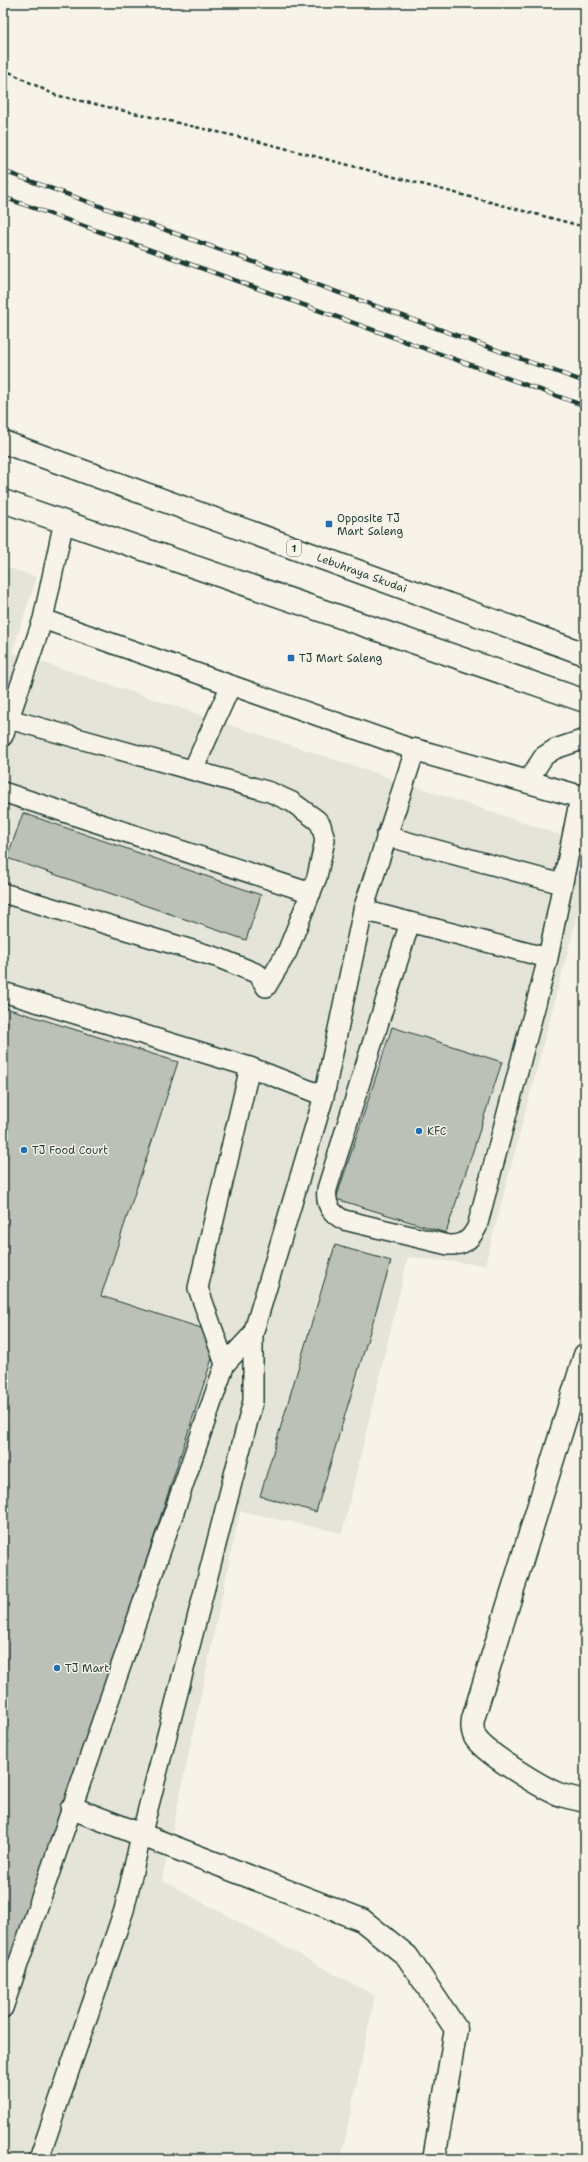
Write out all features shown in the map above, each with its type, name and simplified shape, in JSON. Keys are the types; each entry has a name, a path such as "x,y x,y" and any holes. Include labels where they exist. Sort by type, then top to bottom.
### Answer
{"main road":[{"name":"Lebuhraya Skudai","path":"3,442 585,654"},
{"path":"3,501 585,701"},
{"path":"415,750 582,798"},
{"path":"585,1355 477,1704 472,1728 475,1738 481,1745 508,1765 557,1793 585,1801"},
{"path":"72,1808 141,1836 362,1920 407,1956 456,2029 434,2159"}],"lane":[{"path":"3,893 219,958 258,974 266,987 287,952 311,893 317,877 325,840 321,825 317,820 292,802 270,792 193,770 6,727 43,619 64,521"},
{"path":"39,2159 124,1910 141,1836 253,1401 253,1334 324,1096 363,910 415,750 43,619"},
{"path":"193,770 231,686"},
{"path":"527,782 544,756 555,749 585,739"},
{"path":"3,792 311,893"},
{"path":"410,922 325,1199 328,1208 335,1216 344,1220 448,1245 456,1245 466,1242 472,1236 479,1220 548,958 562,884 582,798"},
{"path":"386,836 562,884"},
{"path":"363,910 548,958"},
{"path":"3,992 250,1067 324,1096"},
{"path":"225,1364 198,1288 250,1067"},
{"path":"3,2008 225,1364 253,1334"}],"path":[{"path":"3,69 55,95 257,141 585,228"}],"shaded area":[{"path":"3,566 37,577 12,652 585,843 585,886 485,1265 408,1257 342,1533 240,1511 162,1880 375,1996 341,2159 3,2159"}],"building":[{"path":"23,813 261,895 246,940 7,858"},
{"name":"TJ Mart","path":"3,1007 178,1062 101,1296 220,1334 3,2001"},
{"name":"KFC","path":"392,1027 502,1062 446,1233 336,1199"},
{"path":"335,1245 391,1261 316,1512 260,1496"}],"railway":[{"path":"3,171 585,382"},
{"path":"3,197 585,406"}],"place":[{"name":"Opposite TJ Mart Saleng","path":"329,524"},
{"name":"TJ Mart Saleng","path":"291,658"},
{"name":"KFC","path":"419,1131"},
{"name":"TJ Food Court","path":"24,1150"},
{"name":"TJ Mart","path":"57,1668"}]}
